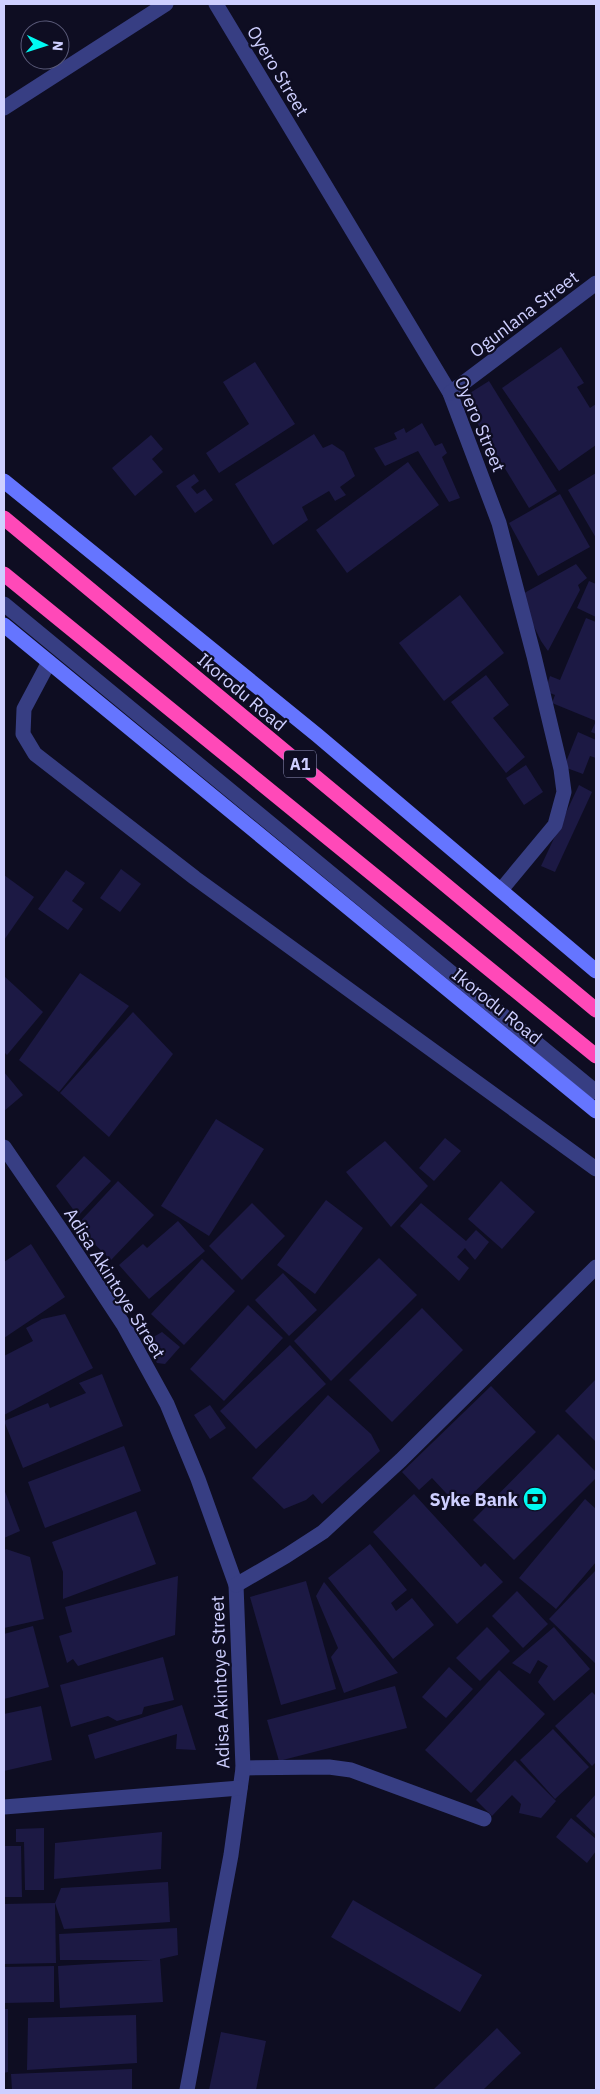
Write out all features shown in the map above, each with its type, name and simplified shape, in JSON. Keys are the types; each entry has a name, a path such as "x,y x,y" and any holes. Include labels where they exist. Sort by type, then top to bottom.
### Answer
{"highway":[{"name":"Ikorodu Road","path":"4,518 596,1010"},
{"name":"Ikorodu Road","path":"4,574 596,1056"}],"street":[{"path":"4,108 166,4"},
{"name":"Oyero Street","path":"216,4 450,393 499,524 534,656 561,769 564,792 555,825 500,890"},
{"name":"Ogunlana Street","path":"450,393 596,283"},
{"name":"Ikorodu Road","path":"4,481 317,735 596,971"},
{"path":"4,604 396,925 596,1092"},
{"name":"Ikorodu Road","path":"4,625 596,1111"},
{"path":"49,662 24,708 23,734 35,754 195,878 596,1169"},
{"name":"Adisa Akintoye Street","path":"4,1148 123,1324 167,1404 198,1479 236,1585 243,1768 231,1855 187,2090"},
{"path":"236,1585 323,1532 401,1460 596,1267"},
{"path":"243,1768 329,1767 351,1770 484,1819"},
{"path":"4,1807 240,1788"}],"building":[{"path":"561,347 584,383 577,387 590,408 596,404 596,445 559,471 502,388"},
{"path":"255,362 295,424 219,473 206,453 249,424 223,382"},
{"path":"489,381 557,491 529,508 462,398"},
{"path":"422,423 435,446 442,443 447,453 442,457 460,498 449,502 418,451 385,466 374,448 397,439 394,433 404,428 406,433"},
{"path":"314,434 323,448 332,444 344,452 355,476 340,487 346,495 335,501 329,491 302,507 308,520 273,545 235,484"},
{"path":"151,435 163,449 152,459 163,472 135,496 112,468"},
{"path":"408,462 439,505 347,573 316,530"},
{"path":"596,473 596,538 568,490"},
{"path":"194,474 199,481 191,487 197,494 205,489 213,500 195,513 176,486"},
{"path":"560,494 590,547 538,576 509,523"},
{"path":"576,564 587,578 578,585 580,590 548,651 541,641 519,596"},
{"path":"589,581 596,584 596,617 577,608"},
{"path":"460,595 504,653 444,701 399,643"},
{"path":"586,618 596,622 596,721 552,703 555,695 545,691 550,676 560,680"},
{"path":"486,675 509,705 493,718 525,757 506,773 451,702"},
{"path":"596,721 596,734 591,732"},
{"path":"578,732 596,740 596,758 590,756 583,774 564,767"},
{"path":"526,765 543,792 524,805 506,778"},
{"path":"579,785 592,792 555,872 541,866"},
{"path":"121,869 141,884 120,912 100,898"},
{"path":"66,870 85,883 72,901 83,909 68,930 38,909"},
{"path":"4,875 34,897 4,940"},
{"path":"80,973 129,1006 59,1092 19,1060"},
{"path":"4,976 43,1012 7,1055 4,1052"},
{"path":"133,1012 173,1054 109,1137 60,1093"},
{"path":"4,1072 23,1095 4,1111"},
{"path":"216,1119 264,1149 209,1236 161,1206"},
{"path":"445,1138 461,1151 434,1181 419,1168"},
{"path":"385,1141 428,1186 391,1227 346,1172"},
{"path":"84,1156 111,1181 78,1216 56,1186"},
{"path":"118,1181 154,1215 111,1260 76,1226"},
{"path":"501,1181 535,1212 502,1249 468,1219"},
{"path":"326,1200 363,1228 315,1294 277,1265"},
{"path":"252,1203 285,1236 242,1280 209,1246"},
{"path":"421,1203 466,1241 476,1230 489,1242 475,1260 465,1248 457,1257 469,1268 459,1281 400,1226"},
{"path":"178,1221 205,1251 149,1299 119,1265 143,1244 147,1248"},
{"path":"31,1244 65,1297 4,1338 4,1262"},
{"path":"379,1258 417,1295 331,1381 294,1341"},
{"path":"202,1259 235,1291 184,1345 151,1314"},
{"path":"283,1273 317,1310 289,1336 255,1300"},
{"path":"248,1305 283,1338 224,1401 190,1369"},
{"path":"422,1308 463,1350 392,1422 349,1380"},
{"path":"65,1314 93,1368 4,1415 4,1356 33,1341 26,1328 42,1319"},
{"path":"162,1332 180,1347 165,1364 157,1363 145,1342"},
{"path":"290,1345 326,1384 256,1449 220,1411"},
{"path":"102,1374 123,1426 23,1468 4,1421 48,1403 50,1408 86,1393 79,1383"},
{"path":"596,1379 596,1442 565,1411"},
{"path":"491,1386 536,1432 459,1507 432,1478 419,1490 402,1472"},
{"path":"328,1395 371,1434 380,1451 322,1504 313,1494 306,1500 284,1509 252,1478"},
{"path":"210,1405 226,1428 210,1439 194,1415"},
{"name":"Syke Bank","path":"558,1434 596,1472 596,1478 514,1560 473,1520"},
{"path":"124,1446 141,1491 45,1528 28,1482"},
{"path":"4,1489 20,1531 4,1538"},
{"path":"414,1494 481,1567 485,1563 503,1582 457,1624 373,1532"},
{"path":"585,1499 596,1509 596,1562 556,1609 519,1578"},
{"path":"136,1511 156,1564 63,1599 63,1572 52,1542"},
{"path":"370,1544 407,1590 391,1603 396,1611 412,1598 434,1625 393,1659 328,1578"},
{"path":"6,1549 30,1557 44,1619 4,1628 4,1551"},
{"path":"596,1570 596,1664 549,1619"},
{"path":"178,1576 175,1635 78,1666 73,1659 67,1663 59,1636 72,1632 65,1607"},
{"path":"306,1581 336,1689 281,1705 250,1597"},
{"path":"324,1582 398,1673 344,1693 331,1657 338,1648 316,1596"},
{"path":"517,1591 548,1624 523,1648 492,1616"},
{"path":"33,1626 49,1687 4,1699 4,1634"},
{"path":"487,1627 510,1651 480,1681 456,1658"},
{"path":"554,1627 590,1669 554,1701 538,1682 548,1666 538,1660 530,1674 512,1663"},
{"path":"163,1657 174,1700 144,1707 142,1714 117,1721 108,1716 71,1727 60,1685"},
{"path":"449,1667 473,1689 446,1718 422,1697"},
{"path":"499,1670 545,1714 471,1793 425,1750"},
{"path":"395,1686 407,1728 279,1761 267,1720"},
{"path":"592,1692 596,1696 596,1762 592,1766 555,1726"},
{"path":"182,1705 196,1750 176,1749 177,1734 95,1759 88,1735"},
{"path":"41,1706 52,1760 4,1771 4,1714"},
{"path":"553,1729 589,1767 555,1799 520,1760"},
{"path":"515,1760 556,1801 541,1818 519,1813 521,1804 512,1795 492,1816 476,1800"},
{"path":"596,1794 596,1835 576,1816"},
{"path":"571,1818 596,1839 596,1851 587,1863 556,1837"},
{"path":"44,1828 44,1890 25,1890 24,1842 16,1842 16,1829"},
{"path":"162,1832 161,1869 54,1879 55,1843"},
{"path":"4,1846 21,1846 22,1897 4,1897"},
{"path":"168,1882 170,1922 64,1929 55,1903 61,1888"},
{"path":"353,1900 482,1975 460,2012 331,1937"},
{"path":"55,1903 56,1963 4,1964 4,1904"},
{"path":"177,1928 178,1955 160,1959 163,2002 60,2008 58,1966 153,1960 60,1960 59,1934"},
{"path":"54,1966 54,2002 4,2003 4,1967"},
{"path":"4,2009 8,2009 8,2072 4,2073"},
{"path":"136,2015 137,2063 27,2070 28,2018"},
{"path":"497,2028 521,2053 483,2090 433,2090"},
{"path":"221,2032 266,2041 256,2090 209,2090"},
{"path":"132,2069 132,2090 12,2090 11,2074"}],"place":[{"name":"Syke Bank","path":"535,1499"}]}
